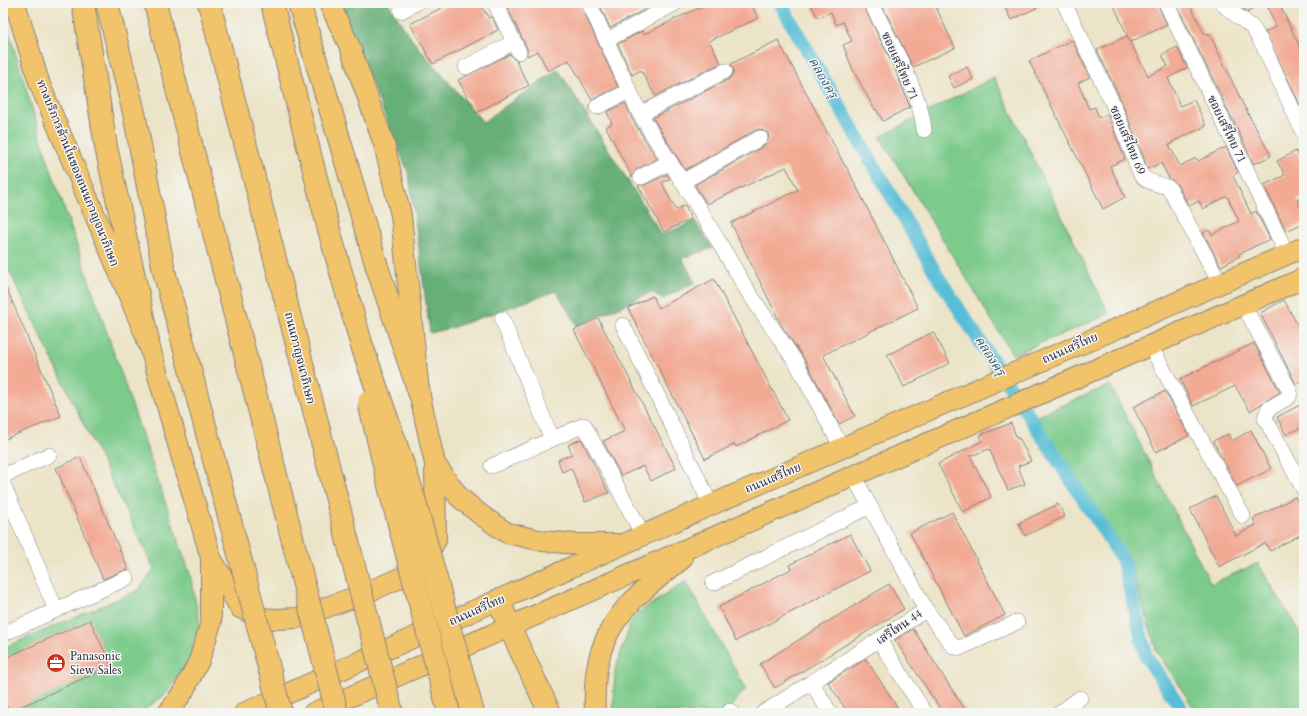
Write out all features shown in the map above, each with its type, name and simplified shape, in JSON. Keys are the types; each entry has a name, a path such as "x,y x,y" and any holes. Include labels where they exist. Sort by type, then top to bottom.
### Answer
{"highway":[{"path":"84,3 106,147 148,341"},
{"path":"107,3 134,113 164,271 281,713"},
{"path":"155,3 337,713"},
{"name":"ถนนกาญจนาภิเษก","path":"209,3 392,713"},
{"path":"272,3 329,230 361,343 411,488 473,713"},
{"path":"299,3 377,267 420,392"},
{"path":"361,343 370,412 449,713"},
{"path":"499,600 510,628 550,713"}],"main road":[{"name":"ทางบริการด้านในของถนนกาญจนาภิเษก","path":"15,3 40,85 148,341 211,558"},
{"path":"211,558 240,608 262,618 297,618 364,594 412,572 426,558 436,540 435,464 420,392 401,215 384,144 350,46 329,3"},
{"name":"ถนนเสรีไทย","path":"244,713 711,505 1296,250"},
{"path":"313,713 510,628 707,539 1151,347 1304,278"},
{"path":"435,464 459,497 507,533 543,541 575,544 624,544"},
{"path":"596,713 595,682 600,654 608,631 619,615 643,589 707,539"},
{"path":"168,713 183,692 199,662 211,623 211,558"}],"street":[{"path":"401,11 416,3"},
{"path":"589,3 640,114 746,290 797,364 842,448"},
{"path":"606,40 676,3"},
{"name":"ซอยเสรีไทย 71","path":"871,3 905,72 923,118 924,130"},
{"name":"ซอยเสรีไทย 69","path":"1064,3 1113,104 1141,175 1148,181 1157,182 1169,188 1220,283"},
{"name":"ซอยเสรีไทย 71","path":"1166,3 1296,250"},
{"path":"1222,3 1226,8 1252,27 1262,43 1304,134"},
{"path":"466,68 517,46 497,4"},
{"path":"640,114 725,70"},
{"path":"596,107 629,91"},
{"path":"682,182 760,138"},
{"path":"641,177 670,162"},
{"path":"1244,306 1290,391 1289,397 1268,409 1265,418 1304,490"},
{"path":"502,319 552,439"},
{"path":"623,325 711,505"},
{"path":"1151,347 1243,516"},
{"path":"492,466 584,425 643,535"},
{"path":"3,476 49,455"},
{"name":"เสรีไทน 44","path":"763,713 926,610 854,475"},
{"path":"3,484 56,610"},
{"path":"713,583 870,506"},
{"path":"3,634 127,578"},
{"path":"926,610 952,646 960,648 1017,622"},
{"path":"880,640 925,713"},
{"path":"812,683 830,713"},
{"path":"1060,713 1080,698"}],"green space":[{"path":"339,3 388,3 412,40 483,122 558,69 662,235 695,221 713,248 682,258 695,283 662,299 652,292 577,326 556,291 454,327 430,333 409,175"},
{"path":"3,12 49,164 190,574 200,624 190,659 166,694 140,713 3,713 3,648 139,590 154,569 3,258"},
{"path":"994,77 1109,314 1013,355 880,137"},
{"path":"1110,385 1211,584 1258,563 1304,640 1304,713 1197,713 1157,652 1128,557 1035,417"},
{"path":"686,581 746,689 725,713 613,713 615,670 633,616"}],"building":[{"path":"451,3 480,3 489,18 492,17 498,30 433,64 410,24"},
{"path":"518,3 580,3 618,87 592,100 569,60 548,71 538,51 527,56 527,48 508,9"},
{"path":"599,3 657,3 610,28"},
{"path":"709,3 751,3 758,18 709,41 721,63 655,96 641,70 632,75 618,44 642,31 644,34"},
{"path":"810,3 862,3 895,69 910,107 883,121 876,109 875,110 853,70 843,45 852,41 843,22 836,25 831,12 818,18"},
{"path":"881,3 934,3 955,48 913,67"},
{"path":"1003,3 1047,3 1011,20"},
{"path":"1113,3 1157,3 1167,25 1130,42"},
{"path":"1176,3 1189,3 1205,35 1209,33 1244,106 1271,156 1254,164"},
{"path":"1235,3 1257,3 1248,13"},
{"path":"1266,3 1279,3 1304,56 1304,113 1265,32 1276,27"},
{"path":"1127,36 1148,76 1168,66 1162,55 1177,47 1187,68 1168,78 1180,106 1194,100 1206,126 1172,142 1173,144 1169,145 1180,166 1196,158 1198,161 1226,147 1238,172 1233,176 1251,214 1256,211 1270,239 1239,254 1240,256 1221,266 1203,233 1209,230 1212,235 1239,221 1227,196 1203,209 1199,201 1189,206 1177,184 1169,178 1161,163 1148,169 1121,100 1097,50"},
{"path":"778,40 846,166 918,308 823,355 855,416 839,424 805,360 782,326 731,223 798,190 786,167 707,204 695,185 764,146 769,138 768,133 760,129 756,130 685,170 653,118 729,79 734,72 731,64"},
{"path":"1072,40 1090,77 1078,83 1089,109 1095,107 1099,118 1107,114 1125,159 1110,166 1125,197 1103,209 1029,61"},
{"path":"510,54 518,61 516,62 529,85 476,113 458,80"},
{"path":"967,67 973,79 954,88 948,76"},
{"path":"625,103 632,119 657,159 637,169 632,177 606,127 612,124 607,112"},
{"path":"1296,151 1304,167 1304,197 1297,200 1304,213 1304,223 1286,231 1264,185 1285,175 1277,161"},
{"path":"667,174 670,179 662,183 676,210 685,205 691,219 664,232 638,185 645,185"},
{"path":"714,279 788,420 736,447 735,444 705,459 628,308 653,296 659,308"},
{"path":"3,280 61,416 3,440"},
{"path":"1284,300 1304,337 1304,379 1296,384 1260,313"},
{"path":"598,318 676,468 651,481 643,466 621,476 603,441 625,431 574,330"},
{"path":"933,332 950,363 904,387 887,355"},
{"path":"1254,343 1280,392 1250,411 1235,386 1193,406 1180,379"},
{"path":"1165,391 1189,436 1156,452 1133,407"},
{"path":"1304,403 1304,426 1286,435 1277,417"},
{"path":"1011,423 1017,439 1019,438 1031,461 1018,466 1025,484 1008,490 989,449 970,456 991,497 963,512 938,464 982,441 980,435"},
{"path":"1251,430 1271,469 1237,486 1213,441 1228,434 1232,441"},
{"path":"581,439 609,493 585,502 571,468 562,472 558,460 572,454 568,445"},
{"path":"80,457 128,569 103,579 56,468"},
{"path":"1216,496 1236,536 1256,525 1253,519 1295,497 1304,513 1304,533 1270,551 1265,543 1219,567 1190,509"},
{"path":"1058,504 1065,516 1025,536 1019,523"},
{"path":"952,512 1005,615 964,636 910,533"},
{"path":"850,534 870,571 736,641 719,607 791,569 789,565"},
{"path":"889,584 904,609 775,688 760,664"},
{"name":"Panasonic Siew Sales","path":"90,620 111,666 9,712 3,698 3,659"},
{"path":"913,629 967,713 943,713 895,640"},
{"path":"866,659 901,713 848,713 828,682"}],"waterway":[{"name":"คลองครุ","path":"780,3 938,277 1123,560 1146,656 1184,713"}],"place":[{"name":"Panasonic Siew Sales","path":"56,663"}]}
